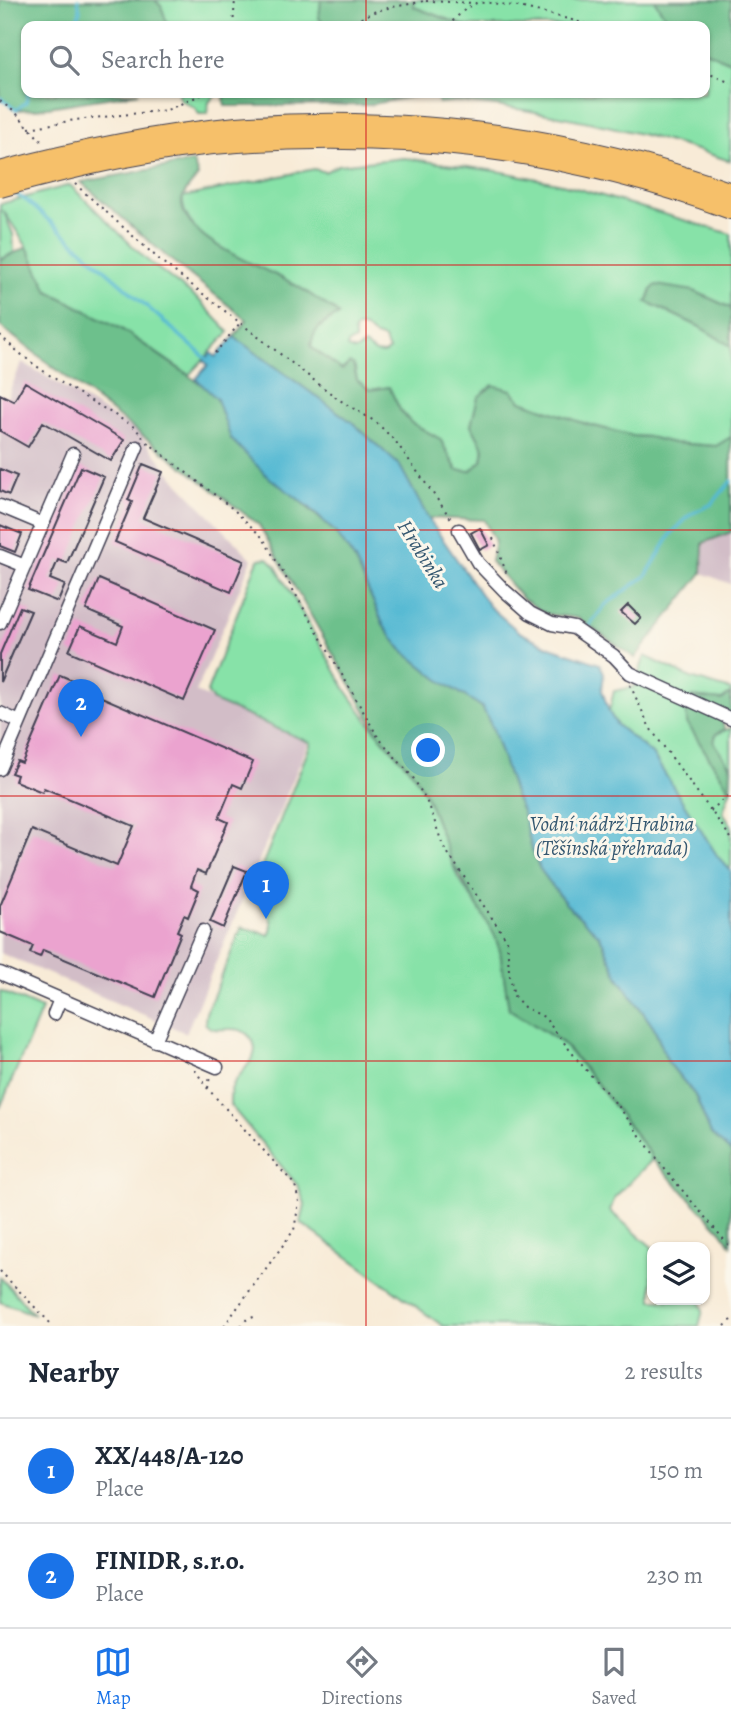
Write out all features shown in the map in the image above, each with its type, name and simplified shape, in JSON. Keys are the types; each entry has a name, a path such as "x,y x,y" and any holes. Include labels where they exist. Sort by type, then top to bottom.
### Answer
{"highway":[{"path":"0,188 111,160 190,147 237,134 304,121 372,121 472,130 581,148 644,163 731,192"},
{"path":"0,171 142,138 237,134 359,138 499,150 600,169 731,210"}],"street":[{"path":"0,769 137,447"},
{"path":"0,623 73,454"},
{"path":"0,506 43,524"},
{"path":"459,530 478,563 530,613 552,624 574,628 614,656 630,673 731,719"},
{"path":"0,556 25,566"},
{"path":"0,713 20,722"},
{"path":"160,1059 160,1043 203,931"},
{"path":"0,973 217,1067"},
{"path":"54,1014 60,999"}],"path":[{"path":"233,21 235,0"},
{"path":"356,21 389,6 426,1 477,3"},
{"path":"453,21 470,6 485,1 524,6 576,21"},
{"path":"710,74 731,83"},
{"path":"29,128 167,110 194,98"},
{"path":"0,102 16,113 47,147"},
{"path":"71,181 162,262 338,399 376,422 396,442 459,530"},
{"path":"215,353 241,322"},
{"path":"0,335 59,381 134,427 147,442 233,509 263,538 378,737 414,779 430,808 443,846 507,940 514,996 524,1007 544,1017 580,1063 620,1107 667,1172 731,1248"},
{"path":"493,538 504,562 514,599"},
{"path":"630,673 630,687 650,728 731,838"},
{"path":"711,811 725,797 731,795"},
{"path":"195,1070 208,1089 295,1185 299,1202 294,1230 224,1326"},
{"path":"0,1271 53,1326"},
{"path":"241,1326 246,1320 256,1316"},
{"path":"725,1326 731,1320"}],"shaded area":[{"path":"22,362 138,432 178,483 252,559 196,692 309,742 186,1033 0,953 0,414"},
{"path":"731,532 731,584 702,573 703,543"}],"green space":[{"path":"0,0 155,0 161,6 166,21 21,21 21,98 106,98 16,110 0,97"},
{"path":"155,0 321,0 319,18 321,21 166,21 161,6"},
{"path":"321,0 414,0 414,7 452,21 321,21 319,18"},
{"path":"414,0 654,0 669,21 452,21 414,7"},
{"path":"654,0 731,0 731,62 710,53 710,21 669,21"},
{"path":"710,53 731,62 730,161 629,131 560,116 456,101 439,103 437,98 710,98"},
{"path":"213,98 209,102 207,114 199,114 195,108 180,99"},
{"path":"224,98 404,98 368,105 225,106"},
{"path":"404,158 503,172 562,184 731,234 731,308 694,291 647,302 698,326 731,346 731,437 716,446 673,443 633,436 586,424 521,401 511,390 471,425 484,449 482,461 470,471 457,470 440,439 410,422 400,410 389,387 370,390 357,380 355,368 342,370 311,347 316,331 338,315 334,310 216,245 191,223 185,211 183,197 314,169 325,172 338,165","holes":["364,327 373,335 384,339 389,350 384,354 376,353 364,345 355,351 347,348 348,344 355,340 354,330"]},
{"path":"193,162 198,176 185,192 182,203 186,216 195,228 225,250 294,284 334,310 339,315 320,327 314,335 311,347 342,370 349,363 353,364 357,380 370,390 389,387 400,410 410,422 440,439 457,470 470,471 482,461 484,449 471,425 478,397 493,385 511,390 521,401 586,424 633,436 673,443 716,446 731,437 731,532 703,543 702,573 635,658 578,618 546,614 522,598 491,562 495,541 484,520 428,518 400,466 353,423 234,337 247,320 166,256 81,182"},
{"path":"70,185 147,260 200,301 229,332 189,375 120,328 48,291 27,247 3,210 13,234 14,252 0,260 0,204"},
{"path":"27,247 48,291 120,328 208,389 217,399 231,439 336,533 355,560 384,626 401,649 438,679 482,707 493,729 540,869 566,904 600,936 619,978 654,1028 668,1062 695,1095 711,1134 731,1152 731,1245 721,1231 651,1158 595,1081 563,1043 509,1009 495,936 452,862 426,795 413,773 380,736 259,525 0,326 0,260"},
{"path":"656,285 694,291 731,308 731,346 698,326 647,302"},
{"path":"268,558 275,565 346,690 374,729 413,773 426,795 458,878 495,936 509,1009 562,1043 595,1081 650,1154 651,1161 615,1197 610,1211 647,1243 647,1305 701,1305 703,1310 699,1326 443,1326 301,1223 305,1204 298,1186 230,1105 233,1086 254,1055 254,1043 244,1032 209,1027 205,1023 206,1013 242,927 269,935 272,929 267,914 250,896 311,743 213,701 207,692 260,559"},
{"path":"645,656 691,678 731,690 722,700 692,697 687,723 730,790 723,812 731,825 729,869 718,857 652,754 617,725 609,712 614,691 634,687"},
{"path":"731,693 731,714 721,720 725,729 716,734 714,742 731,768 730,790 687,723 686,707 692,697 722,700"},
{"path":"731,728 731,768 714,742 716,734"},
{"path":"0,991 42,1009 0,1108"},
{"path":"0,1277 34,1314 0,1302"}],"water":[{"name":"Vodní nádrž Hrabina (Těšínská přehrada)","path":"234,337 353,423 400,466 428,518 489,606 519,632 550,647 600,664 604,673 602,690 609,712 617,725 652,754 718,857 731,871 731,1152 711,1134 695,1095 668,1062 654,1028 619,978 600,936 566,904 540,869 493,729 482,707 438,679 401,649 384,626 355,560 336,533 309,507 267,476 231,439 217,399 196,379 208,365 204,361 211,353 216,357"}],"building":[{"path":"25,382 124,440 111,461 43,422 28,447 0,431 0,394 14,401"},
{"path":"143,464 163,472 143,518 244,561 231,592 115,542 132,502 128,500"},
{"path":"81,467 104,477 67,563 58,560 50,579 65,585 58,602 28,590"},
{"path":"0,469 17,476 9,495 0,491"},
{"path":"0,525 22,534 15,552 0,546"},
{"path":"480,528 489,545 480,550 471,533"},
{"path":"99,579 215,630 184,701 69,651 80,626 117,642 123,626 86,610"},
{"path":"628,605 641,618 635,624 621,612"},
{"path":"20,607 31,611 0,682 0,654"},
{"path":"60,675 86,686 85,690 253,762 242,788 233,784 219,818 228,822 206,874 197,870 191,886 199,890 188,917 184,915 177,931 181,933 155,997 43,950 40,957 30,953 33,946 0,932 0,906 32,830 117,866 134,826 44,788 42,792 15,781 17,775 11,773 17,761 22,763"},
{"path":"234,866 247,871 223,928 210,922"}],"waterway":[{"path":"77,21 80,11 78,0"},
{"path":"1,98 16,110 27,98"},
{"name":"Hrabinka","path":"13,192 27,201 209,361"},
{"path":"587,629 605,605 646,576 671,534 691,514 712,504 731,481"}],"place":[{"name":"FINIDR, s.r.o.","path":"81,737"},
{"name":"XX/448/A-120","path":"266,919"}]}
